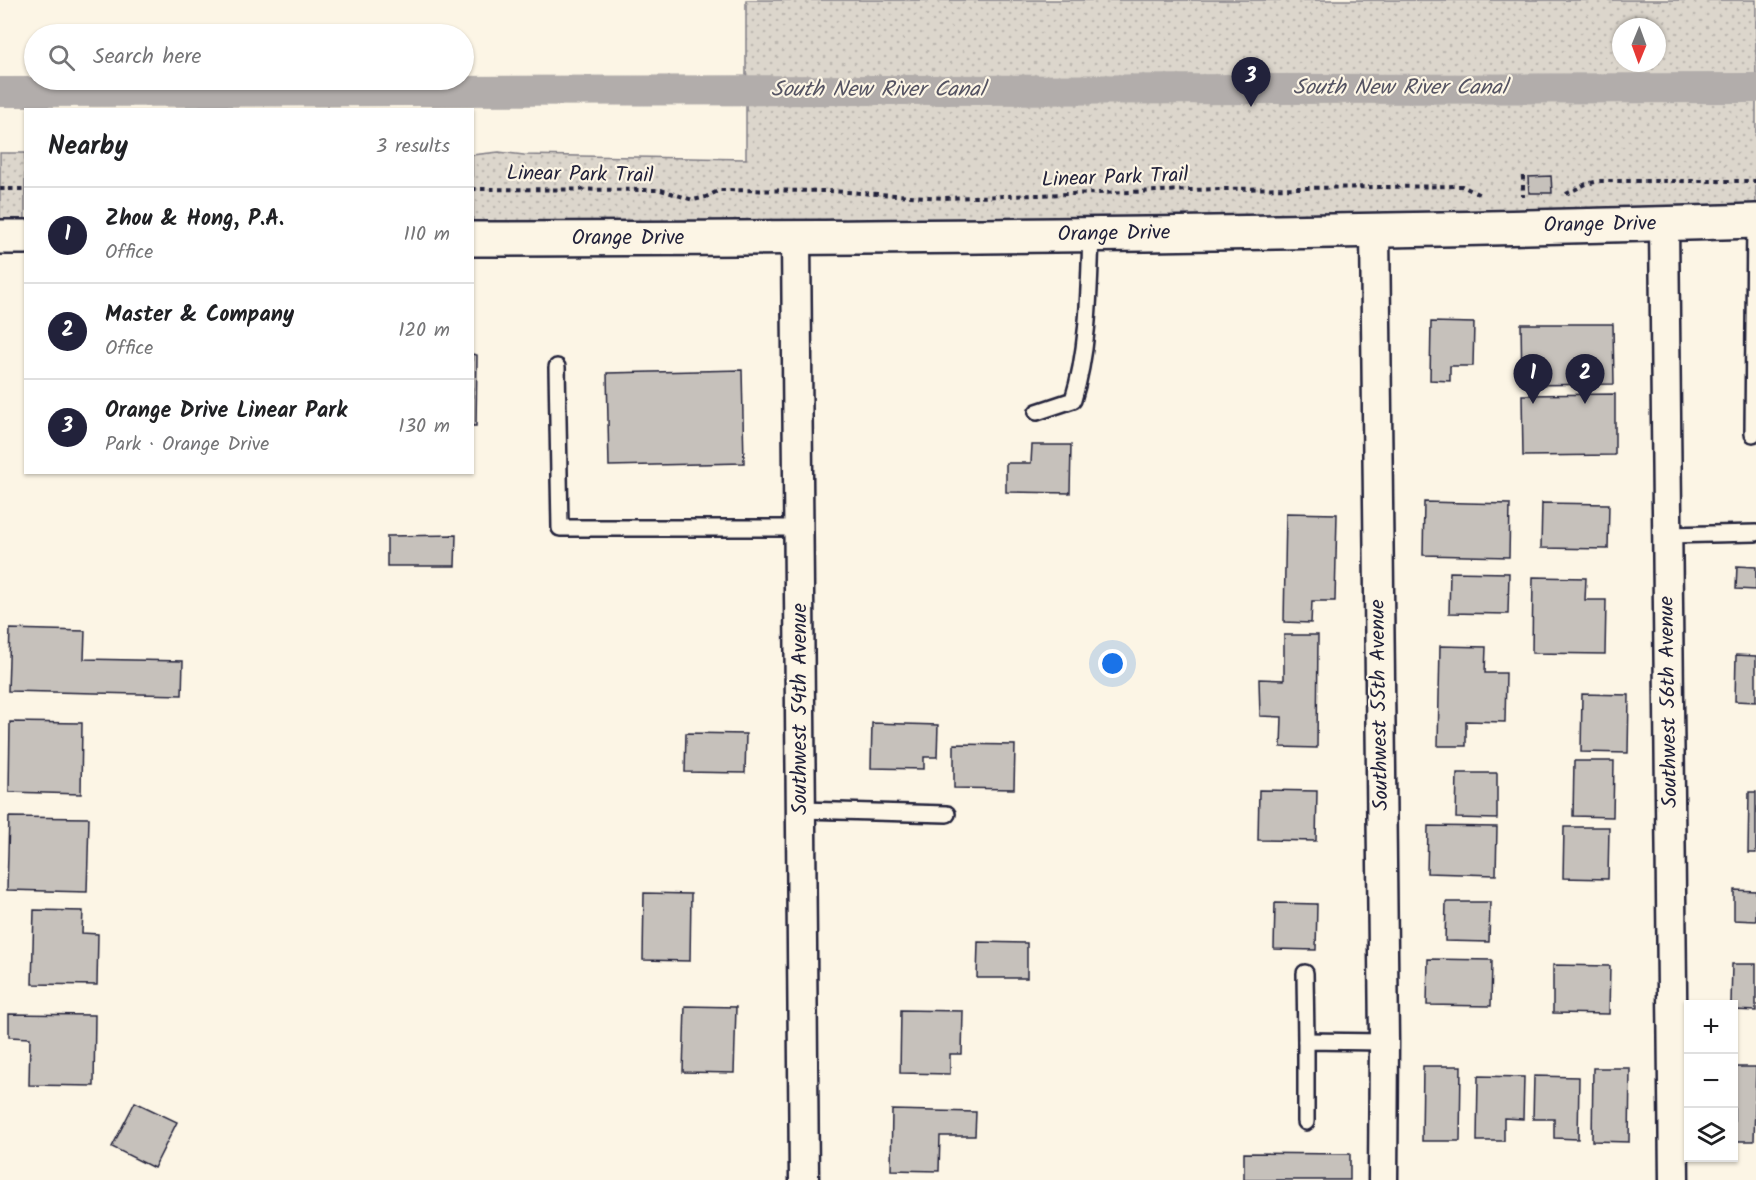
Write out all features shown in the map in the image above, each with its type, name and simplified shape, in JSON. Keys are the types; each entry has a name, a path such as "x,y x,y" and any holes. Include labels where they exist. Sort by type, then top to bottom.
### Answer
{"street":[{"name":"Orange Drive","path":"474,238 1091,235 1755,221"},
{"name":"Southwest 56th Avenue","path":"1664,224 1674,1180"},
{"name":"Southwest 55th Avenue","path":"1375,230 1384,1042 1383,1180"},
{"path":"0,237 24,237"},
{"name":"Southwest 54th Avenue","path":"796,238 804,1180"}],"lane":[{"path":"1753,434 1755,221"},
{"path":"1037,412 1073,400 1076,391 1089,296 1091,235"},
{"path":"556,367 560,528 798,528"},
{"path":"1667,535 1756,533"},
{"path":"801,810 947,814"},
{"path":"1305,973 1306,1122"},
{"path":"1306,1041 1384,1042"}],"path":[{"path":"1523,176 1523,198"},
{"path":"1564,196 1586,184 1599,181 1756,181"},
{"name":"Linear Park Trail","path":"474,189 661,190 693,200 720,190 829,191 944,198 1222,189 1452,186 1469,188 1489,199"},
{"path":"0,189 24,189"},
{"path":"1512,198 1534,198"}],"shaded area":[{"path":"746,0 1756,0 1756,209 1562,209 943,223 474,223 474,155 499,152 524,155 746,159"},
{"path":"0,153 24,153 24,220 0,219"}],"building":[{"path":"1551,176 1552,193 1529,193 1528,177"},
{"path":"1431,322 1474,323 1473,366 1450,366 1450,381 1430,380"},
{"path":"1521,324 1613,324 1614,384 1522,385"},
{"path":"474,354 477,355 476,426 474,426"},
{"path":"742,370 744,463 609,466 607,373"},
{"path":"1615,394 1615,455 1523,456 1522,395"},
{"path":"1032,445 1071,445 1070,493 1006,492 1006,463 1031,463"},
{"path":"1424,502 1510,504 1509,557 1423,555"},
{"path":"1542,503 1609,504 1608,549 1541,548"},
{"path":"1286,513 1337,514 1335,601 1312,601 1311,623 1284,622"},
{"path":"456,535 455,566 387,566 387,536"},
{"path":"1737,566 1756,567 1756,590 1736,589"},
{"path":"1450,572 1509,573 1508,614 1449,613"},
{"path":"1533,577 1586,578 1585,600 1606,600 1605,654 1532,653"},
{"path":"10,629 85,631 84,659 183,661 182,695 8,691"},
{"path":"1284,635 1318,635 1317,748 1281,747 1282,717 1260,716 1259,679 1284,680"},
{"path":"1440,646 1486,647 1485,673 1506,673 1505,722 1466,721 1466,746 1438,746"},
{"path":"1736,655 1756,656 1756,702 1735,701"},
{"path":"1582,694 1629,695 1628,753 1581,752"},
{"path":"10,722 82,723 81,794 9,792"},
{"path":"872,723 938,725 937,757 924,757 924,769 871,768"},
{"path":"686,733 746,734 745,773 685,772"},
{"path":"954,744 1015,745 1014,789 954,788"},
{"path":"1574,761 1614,761 1613,817 1573,816"},
{"path":"1457,773 1497,773 1497,819 1456,818"},
{"path":"1259,790 1317,791 1316,841 1258,840"},
{"path":"1749,792 1756,792 1756,853 1748,853"},
{"path":"9,817 89,818 87,892 7,890"},
{"path":"1428,826 1497,827 1496,875 1427,873"},
{"path":"1564,827 1609,827 1608,879 1563,878"},
{"path":"1734,890 1756,891 1756,921 1734,920"},
{"path":"644,893 691,894 690,961 643,960"},
{"path":"1446,902 1490,902 1489,942 1445,941"},
{"path":"1275,903 1317,904 1316,950 1274,949"},
{"path":"34,910 83,911 82,933 98,934 97,985 32,984"},
{"path":"978,942 1027,943 1027,978 977,978"},
{"path":"1428,959 1492,960 1491,1006 1427,1005"},
{"path":"1732,964 1756,964 1756,1011 1738,1010 1738,1000 1731,1000"},
{"path":"1553,965 1610,966 1609,1014 1553,1013"},
{"path":"685,1006 736,1007 734,1073 683,1072"},
{"path":"901,1010 963,1011 962,1054 950,1054 950,1074 900,1073"},
{"path":"9,1014 95,1015 94,1086 29,1085 30,1038 9,1037"},
{"path":"1423,1066 1461,1066 1460,1141 1422,1141"},
{"path":"1738,1067 1756,1067 1754,1141 1738,1141"},
{"path":"1593,1068 1630,1068 1629,1142 1592,1141"},
{"path":"1478,1076 1524,1077 1523,1119 1504,1118 1504,1141 1477,1141"},
{"path":"1534,1076 1579,1077 1578,1139 1554,1138 1554,1119 1533,1119"},
{"path":"135,1102 177,1122 154,1168 112,1147"},
{"path":"892,1110 976,1112 975,1136 940,1136 939,1171 891,1170"},
{"path":"1244,1153 1350,1154 1350,1180 1244,1180"}],"waterway":[{"name":"South New River Canal","path":"0,92 1756,88"}],"place":[{"name":"Orange Drive Linear Park","path":"1251,107"},
{"name":"Zhou & Hong, P.A.","path":"1533,404"},
{"name":"Master & Company","path":"1585,404"}]}
